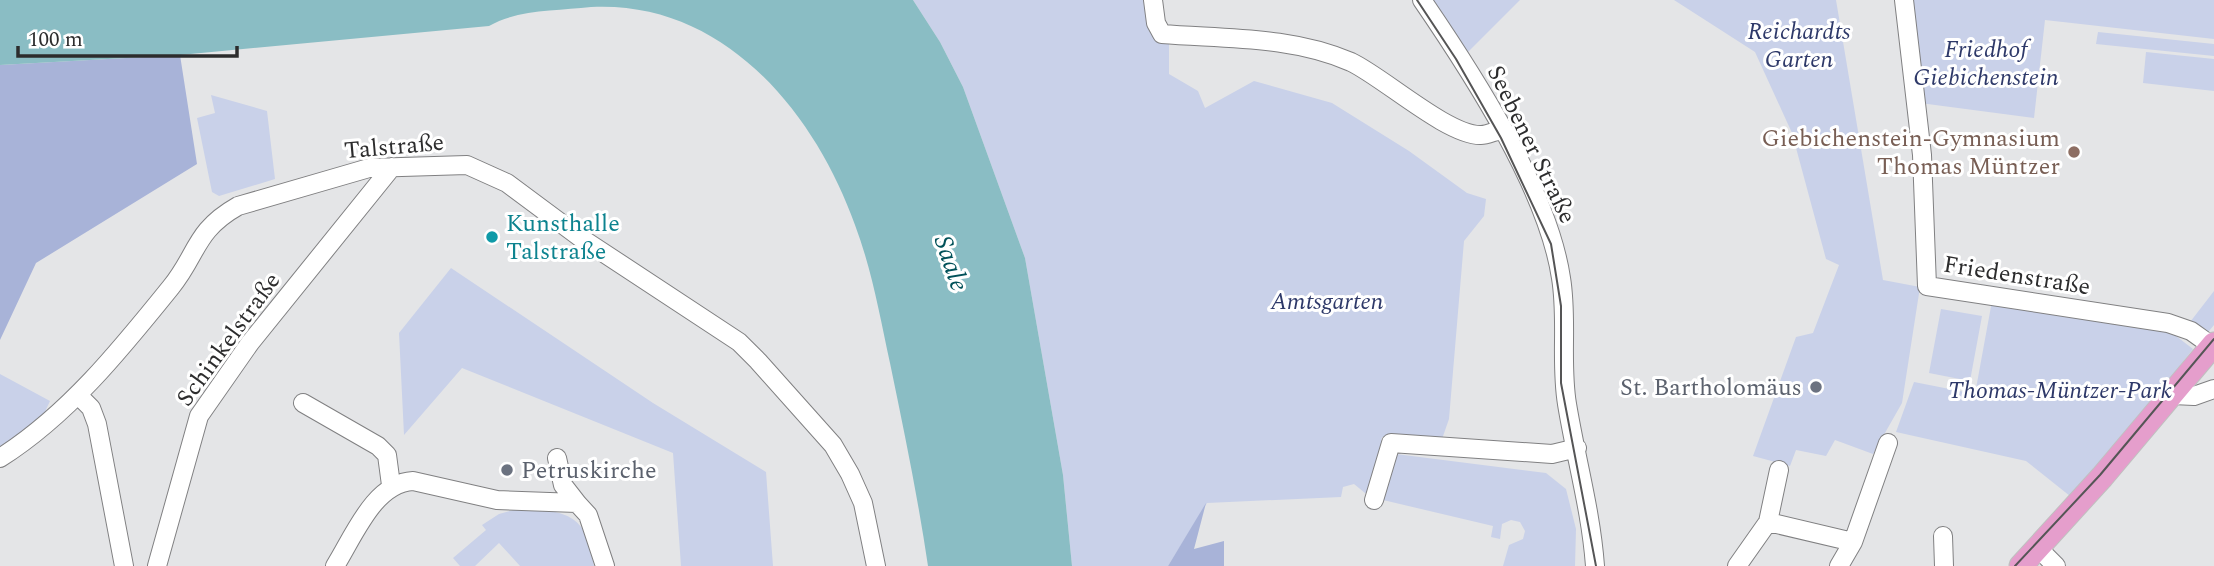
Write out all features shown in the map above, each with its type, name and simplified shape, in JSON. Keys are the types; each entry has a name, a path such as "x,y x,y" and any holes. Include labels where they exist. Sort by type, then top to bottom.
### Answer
{"main road":[{"path":"2021,566 2173,395 2213,345"}],"street":[{"path":"1153,0 1156,23 1162,34 1309,46 1354,64 1429,113 1470,133 1481,135 1502,130"},
{"name":"Seebener Straße","path":"1422,0 1460,56 1502,130 1540,208 1558,262 1564,306 1564,380 1595,566"},
{"name":"Friedenstraße","path":"1905,0 1923,168 1927,286 2168,323 2191,331 2213,345"},
{"name":"Talstraße","path":"0,458 21,444 78,395 174,285 193,247 222,215 238,206 344,173 392,167 467,165 507,183 581,238 739,342 833,445 863,503 876,566"},
{"name":"Schinkelstraße","path":"157,566 199,416 250,343 392,167"},
{"path":"2173,395 2194,396 2214,389"},
{"path":"78,395 91,408 97,424 124,566"},
{"path":"303,403 378,446 387,455 391,485"},
{"path":"1374,500 1391,443 1552,454 1577,448"},
{"path":"1839,566 1853,542 1888,443"},
{"path":"557,458 563,485 588,515 605,566"},
{"path":"1737,566 1769,522 1779,470"},
{"path":"335,566 383,491 391,485 413,481 497,500 577,503"},
{"path":"1769,522 1853,542"},
{"path":"1943,536 1944,566"},
{"path":"2038,548 2056,566"}],"green space":[{"name":"Amtsgarten","path":"913,0 1149,0 1152,35 1169,41 1169,74 1198,91 1205,108 1254,81 1332,103 1409,151 1467,193 1486,199 1484,216 1464,241 1449,419 1442,439 1382,437 1373,491 1365,493 1354,484 1343,487 1341,497 1207,503 1168,566 1072,566 1063,475 1025,258 963,87 940,42"},
{"path":"1428,0 1520,0 1467,53"},
{"name":"Reichardts Garten","path":"1674,0 1836,0 1883,280 1920,287 1902,403 1873,454 1835,440 1826,456 1796,450 1790,466 1753,456 1796,337 1813,333 1839,265 1826,259 1792,133 1755,52"},
{"name":"Friedhof Giebichenstein","path":"1905,0 2214,0 2214,39 2045,20 2034,118 1920,103"},
{"path":"2098,32 2214,44 2214,56 2096,44"},
{"path":"2146,52 2214,59 2214,91 2143,83"},
{"path":"211,95 267,111 275,179 219,196 212,192 197,118 215,113"},
{"path":"451,268 653,403 766,472 773,566 681,566 673,453 462,368 404,435 399,333"},
{"path":"2214,291 2214,325 2204,337 2187,326"},
{"name":"Thomas-Müntzer-Park","path":"1992,301 2163,326 2193,349 2075,500 2026,461 1896,432 1914,382 1975,394"},
{"path":"1941,309 1982,316 1970,381 1929,373"},
{"path":"0,374 50,401 43,416 0,447"},
{"path":"1388,453 1546,473 1566,489 1576,529 1575,566 1503,566 1509,545 1523,539 1525,531 1520,522 1511,520 1502,524 1500,539 1491,537 1493,526 1383,500"},
{"path":"517,509 560,513 579,524 591,548 594,566 520,566 499,543 475,566 460,566 453,558 486,530 482,525 499,514"}],"shaded area":[{"path":"180,55 197,164 36,263 0,340 0,65"},
{"path":"1206,503 1194,549 1224,541 1224,566 1168,566"}],"water":[{"name":"Saale","path":"0,0 913,0 940,42 963,87 1025,258 1063,475 1072,566 928,566 911,464 875,294 861,242 838,183 816,143 789,105 758,71 722,43 683,22 639,10 591,7 513,16 489,26 180,55 0,65"}],"tram line":[{"path":"1417,0 1456,59 1501,138 1551,244 1561,306 1561,383 1596,566"},
{"path":"2015,566 2100,475 2214,339"}],"place":[{"name":"Giebichenstein-Gymnasium Thomas Müntzer","path":"2074,152"},
{"name":"Kunsthalle Talstraße","path":"492,237"},
{"name":"St. Bartholomäus","path":"1816,387"},
{"name":"Petruskirche","path":"507,470"}]}
